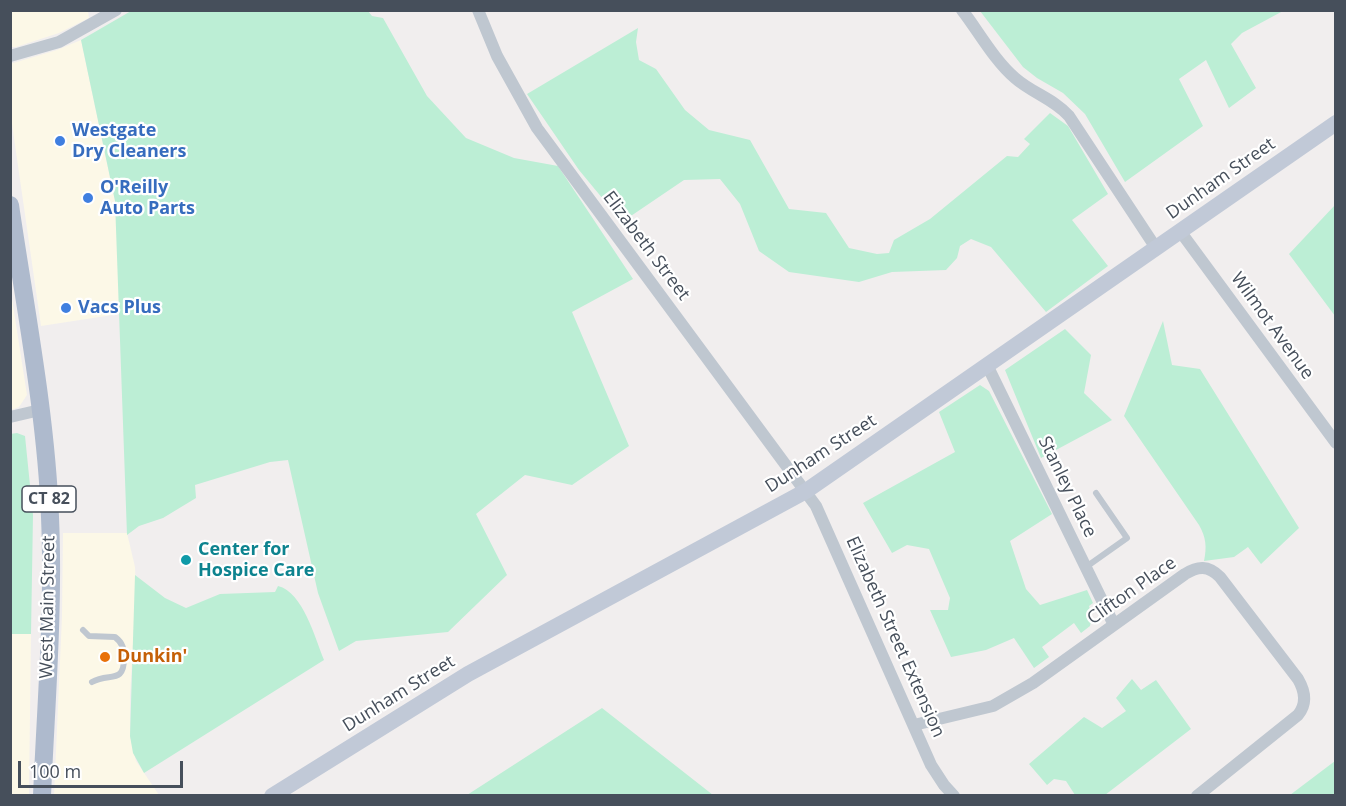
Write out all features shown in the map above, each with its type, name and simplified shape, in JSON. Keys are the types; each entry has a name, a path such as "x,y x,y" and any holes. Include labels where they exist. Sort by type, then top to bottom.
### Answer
{"main road":[{"name":"West Main Street","path":"10,205 40,410 49,495 51,553 42,795"}],"street":[{"path":"10,56 59,42 116,10"},
{"name":"Elizabeth Street","path":"478,10 497,56 537,128 806,491"},
{"path":"962,10 1011,74 1058,105 1069,116 1156,248"},
{"name":"Dunham Street","path":"272,795 468,674 806,491 1335,123"},
{"name":"Wilmot Avenue","path":"1180,231 1335,443"},
{"name":"Stanley Place","path":"987,365 1114,625"},
{"path":"10,417 40,410"},
{"name":"Elizabeth Street Extension","path":"806,491 820,513 932,765 944,785 954,795"},
{"name":"Clifton Place","path":"914,725 981,709 1007,699 1190,571 1198,567 1211,569 1220,577 1300,683 1304,692 1304,702 1298,716 1197,795"},
{"path":"935,795 944,785"}],"lane":[{"path":"1086,567 1127,538 1096,493"},
{"path":"83,630 89,636 115,637 124,647 124,670 121,674 116,677 102,676 92,682"}],"shaded area":[{"path":"11,11 88,11 89,18 59,33 11,47"},
{"path":"81,40 115,201 118,233 119,314 41,326 11,117 10,64"},
{"path":"10,286 27,395 19,407 11,410"},
{"path":"63,533 127,533 135,567 136,592 130,736 136,761 159,795 54,796 62,616"},
{"path":"10,634 31,634 29,795 11,795"}],"green space":[{"path":"131,11 368,11 372,16 383,18 427,96 466,138 514,158 558,166 633,279 572,312 629,446 572,485 525,475 476,514 507,575 448,632 356,641 339,651 318,593 288,460 270,462 195,485 196,498 163,518 139,526 127,535 115,201 81,40"},
{"path":"980,11 1283,11 1242,33 1231,44 1256,88 1229,108 1206,60 1179,79 1203,126 1125,182 1085,114 1063,93 1023,67"},
{"path":"638,28 636,42 639,60 656,69 685,110 709,130 750,140 789,209 826,213 849,248 877,254 889,253 894,240 930,219 1007,156 1018,157 1030,144 1024,139 1050,113 1068,126 1108,194 1072,220 1108,266 1046,312 991,247 971,239 960,246 957,258 946,270 892,272 859,282 789,272 759,251 740,204 720,179 684,180 622,222 579,170 527,94"},
{"path":"1335,205 1335,316 1289,254"},
{"path":"1163,321 1172,365 1200,369 1299,528 1261,564 1248,547 1234,557 1204,561 1205,542 1199,525 1124,416"},
{"path":"1065,329 1091,355 1084,393 1112,420 1041,458 1005,370"},
{"path":"980,385 989,391 1052,514 1010,541 1026,589 1040,605 1087,590 1093,603 1089,606 1092,616 1090,626 1081,633 1074,623 1042,647 1049,657 1034,668 1014,638 986,650 951,657 930,610 948,610 950,598 929,549 907,545 892,553 863,503 955,452 939,412"},
{"path":"17,433 25,436 33,515 31,634 11,634 10,434"},
{"path":"135,575 165,598 186,608 220,594 275,592 278,586 287,590 307,617 324,660 144,773 133,753 130,736"},
{"path":"1132,679 1141,690 1156,680 1191,729 1105,795 1075,795 1066,781 1054,779 1047,785 1029,764 1084,717 1102,728 1126,711 1116,698"},
{"path":"602,708 713,795 467,795"},
{"path":"1335,761 1335,795 1290,795"}],"place":[{"name":"Westgate Dry Cleaners","path":"60,141"},
{"name":"O'Reilly Auto Parts","path":"88,198"},
{"name":"Vacs Plus","path":"66,308"},
{"name":"Center for Hospice Care","path":"186,560"},
{"name":"Dunkin'","path":"105,657"}]}
